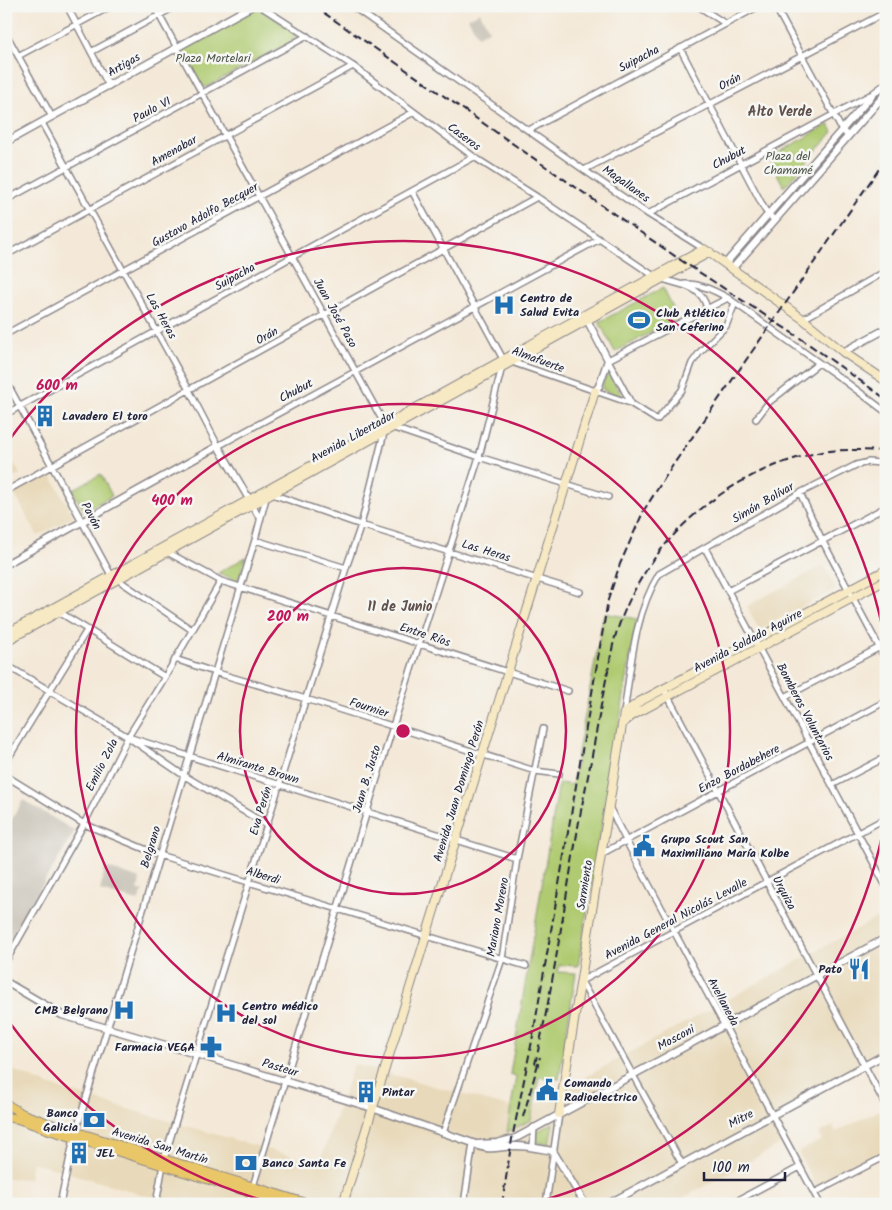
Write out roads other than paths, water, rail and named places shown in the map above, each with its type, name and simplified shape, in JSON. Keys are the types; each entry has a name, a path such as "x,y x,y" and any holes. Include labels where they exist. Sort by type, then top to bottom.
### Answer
{"main road":[{"name":"Magallanes","path":"707,251 803,319 843,352 886,381"},
{"name":"Avenida Libertador","path":"6,641 59,612 114,578 707,251"},
{"name":"Avenida Juan Domingo Perón","path":"344,1204 598,390"},
{"name":"Avenida Libertador","path":"6,634 167,552 251,502 269,496 387,428"},
{"name":"Avenida Soldado Aguirre","path":"624,713 630,707 886,570"},
{"name":"Avenida Soldado Aguirre","path":"623,723 633,715 886,580"},
{"name":"Sarmiento","path":"559,1114 624,713"},
{"name":"Avenida San Martín","path":"6,1104 24,1114 75,1134"},
{"name":"Avenida Juan Domingo Perón","path":"348,1204 375,1109"},
{"name":"Avenida San Martín","path":"6,1117 75,1134 252,1190 309,1204"},
{"name":"Avenida San Martín","path":"252,1190 287,1204"}],"street":[{"path":"67,6 109,86"},
{"path":"18,56 111,6"},
{"name":"Juan José Paso","path":"154,6 387,428"},
{"path":"91,52 176,6"},
{"name":"Artigas","path":"6,142 252,6"},
{"name":"Caseros","path":"260,6 352,66 474,157 657,278"},
{"name":"Magallanes","path":"352,6 584,170 648,214 707,251"},
{"path":"698,6 726,24"},
{"name":"Suipacha","path":"529,130 759,6"},
{"path":"775,6 842,130 848,136"},
{"name":"Orán","path":"584,170 886,12"},
{"path":"6,34 52,117"},
{"name":"Paulo VI","path":"6,200 307,36"},
{"path":"680,48 768,215 774,220"},
{"name":"Amenabar","path":"6,255 352,66"},
{"path":"729,266 768,215 886,79"},
{"path":"874,93 886,84"},
{"name":"Chubut","path":"648,214 874,93"},
{"path":"729,266 774,220 886,93"},
{"name":"Gustavo Adolfo Becquer","path":"6,334 414,112"},
{"name":"Las Heras","path":"42,123 218,446 261,520"},
{"name":"Suipacha","path":"6,414 474,157"},
{"name":"Almafuerte","path":"412,191 505,363 598,390 632,404 657,420 682,390 692,363 700,352 726,326 735,303"},
{"name":"Orán","path":"6,491 536,197"},
{"name":"Chubut","path":"6,564 218,446 598,240"},
{"path":"803,319 886,271"},
{"path":"657,278 684,284 693,283 728,298 886,412"},
{"path":"684,284 706,301 707,309"},
{"path":"608,360 728,298"},
{"path":"586,317 632,404"},
{"path":"843,352 886,329"},
{"name":"Avenida Juan Domingo Perón","path":"598,390 608,360"},
{"path":"756,419 769,402 819,362"},
{"name":"Juan B. Justo","path":"249,1204 393,726 479,457 505,363"},
{"name":"Pavón","path":"6,381 114,578 192,630"},
{"path":"387,428 608,497"},
{"name":"Eva Perón","path":"156,1204 163,1162 331,616 361,525 387,428"},
{"name":"Simón Bolívar","path":"659,574 800,493 856,465 868,462 883,464"},
{"path":"800,493 822,540 886,660"},
{"name":"Las Heras","path":"269,496 580,592"},
{"name":"Belgrano","path":"60,1204 75,1134 269,496"},
{"path":"728,591 886,507"},
{"path":"255,540 346,568"},
{"name":"Bomberos Voluntarios","path":"705,548 886,886"},
{"name":"Entre Ríos","path":"167,552 220,581 568,690"},
{"name":"Sarmiento","path":"624,713 639,621 650,588 659,574"},
{"name":"Emilio Zola","path":"6,961 84,824 128,737 220,581"},
{"path":"59,612 165,677"},
{"path":"6,762 87,630"},
{"path":"785,697 886,644"},
{"name":"Fournier","path":"175,659 306,698 535,771 558,774"},
{"name":"Almirante Brown","path":"6,666 128,737 518,859"},
{"name":"Urquiza","path":"664,689 886,1106"},
{"name":"Enzo Bordabehere","path":"601,854 886,701"},
{"name":"Mariano Moreno","path":"443,1133 502,959 518,859 543,729"},
{"path":"128,737 184,775 267,825"},
{"path":"832,785 886,756"},
{"name":"Alberdi","path":"6,776 84,824 159,855 526,966"},
{"name":"Avellaneda","path":"609,808 820,1204"},
{"name":"Avenida General Nicolás Levalle","path":"582,981 886,818"},
{"name":"Mosconi","path":"473,1143 497,1143 512,1139 886,938"},
{"path":"582,981 682,1164"},
{"name":"Pasteur","path":"6,982 62,1015 108,1027 375,1109 473,1143 482,1148 494,1149 514,1146 534,1147 553,1151"},
{"name":"Mitre","path":"611,1203 886,1054"},
{"name":"Sarmiento","path":"546,1204 559,1114"},
{"path":"534,1127 534,1147"},
{"path":"464,1204 473,1143"},
{"path":"553,1151 585,1204"},
{"path":"814,1194 886,1156"},
{"path":"731,1204 800,1167"}],"railway":[{"path":"314,6 682,261 800,338 886,399"},
{"path":"502,1204 608,600 620,564 644,510 673,465 886,159"},
{"path":"535,1064 612,649 617,631 631,598 648,567 670,539 695,514 723,493 754,475 787,461 822,452 846,450 886,451"},
{"path":"523,1117 540,1057"}],"place":[{"name":"Centro de Salud Evita","path":"504,305"},
{"name":"Club Atlético San Ceferino","path":"639,320"},
{"name":"Lavadero El toro","path":"45,416"},
{"name":"Grupo Scout San Maximiliano María Kolbe","path":"644,846"},
{"name":"Pato","path":"859,969"},
{"name":"CMB Belgrano","path":"124,1010"},
{"name":"Centro médico del sol","path":"226,1013"},
{"name":"Farmacia VEGA","path":"211,1047"},
{"name":"Comando Radioelectrico","path":"547,1090"},
{"name":"Pintar","path":"366,1092"},
{"name":"Banco Galicia","path":"94,1120"},
{"name":"JEL","path":"79,1153"},
{"name":"Banco Santa Fe","path":"246,1163"}],"district":[{"name":"Alto Verde","path":"780,112"},
{"name":"11 de Junio","path":"400,607"}],"park label":[{"name":"Plaza Mortelari","path":"213,58"},
{"name":"Plaza del Chamamé","path":"788,163"}]}
